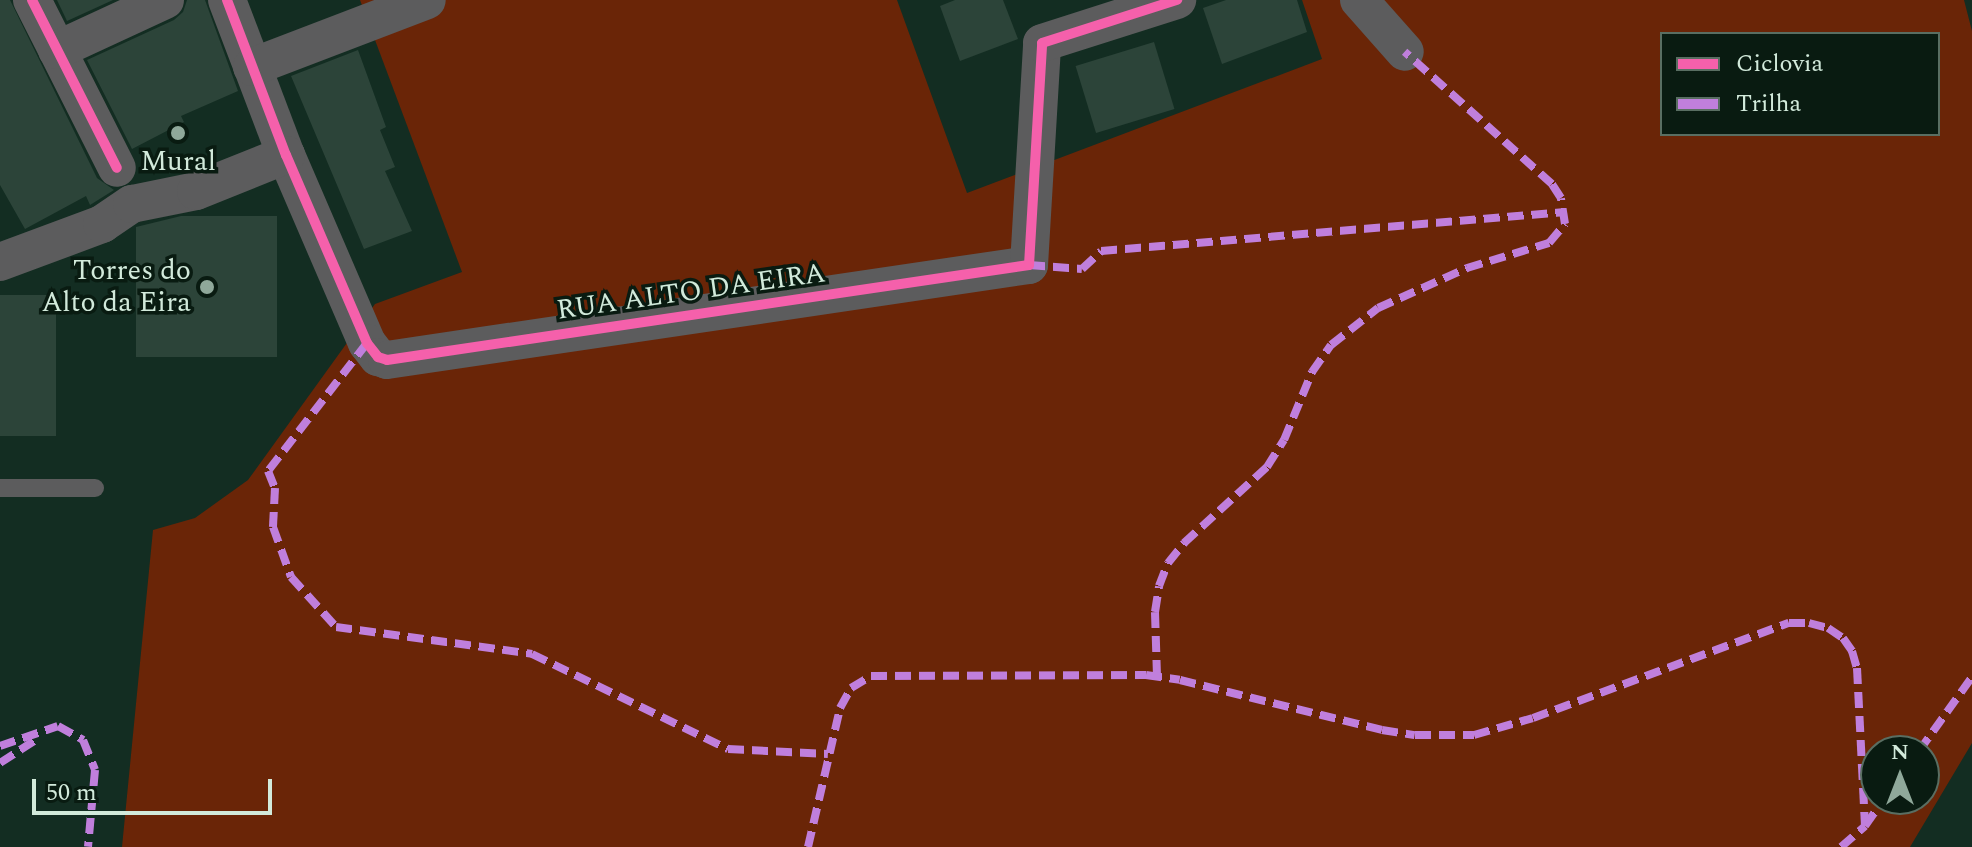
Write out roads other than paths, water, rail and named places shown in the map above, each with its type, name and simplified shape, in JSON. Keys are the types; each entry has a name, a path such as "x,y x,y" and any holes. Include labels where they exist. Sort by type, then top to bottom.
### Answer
{"street":[{"path":"32,0 117,168"},
{"path":"57,50 165,0"},
{"path":"0,262 102,224 132,204 196,191 286,155 227,0"},
{"path":"252,67 427,0"},
{"name":"RUA ALTO DA EIRA","path":"286,155 367,343 378,357 396,360 1029,265 1042,43 1177,0"},
{"path":"1359,0 1405,52"}],"lane":[{"path":"0,488 95,488"}],"place":[{"name":"Mural","path":"178,133"},
{"name":"Torres do Alto da Eira","path":"207,287"}]}
